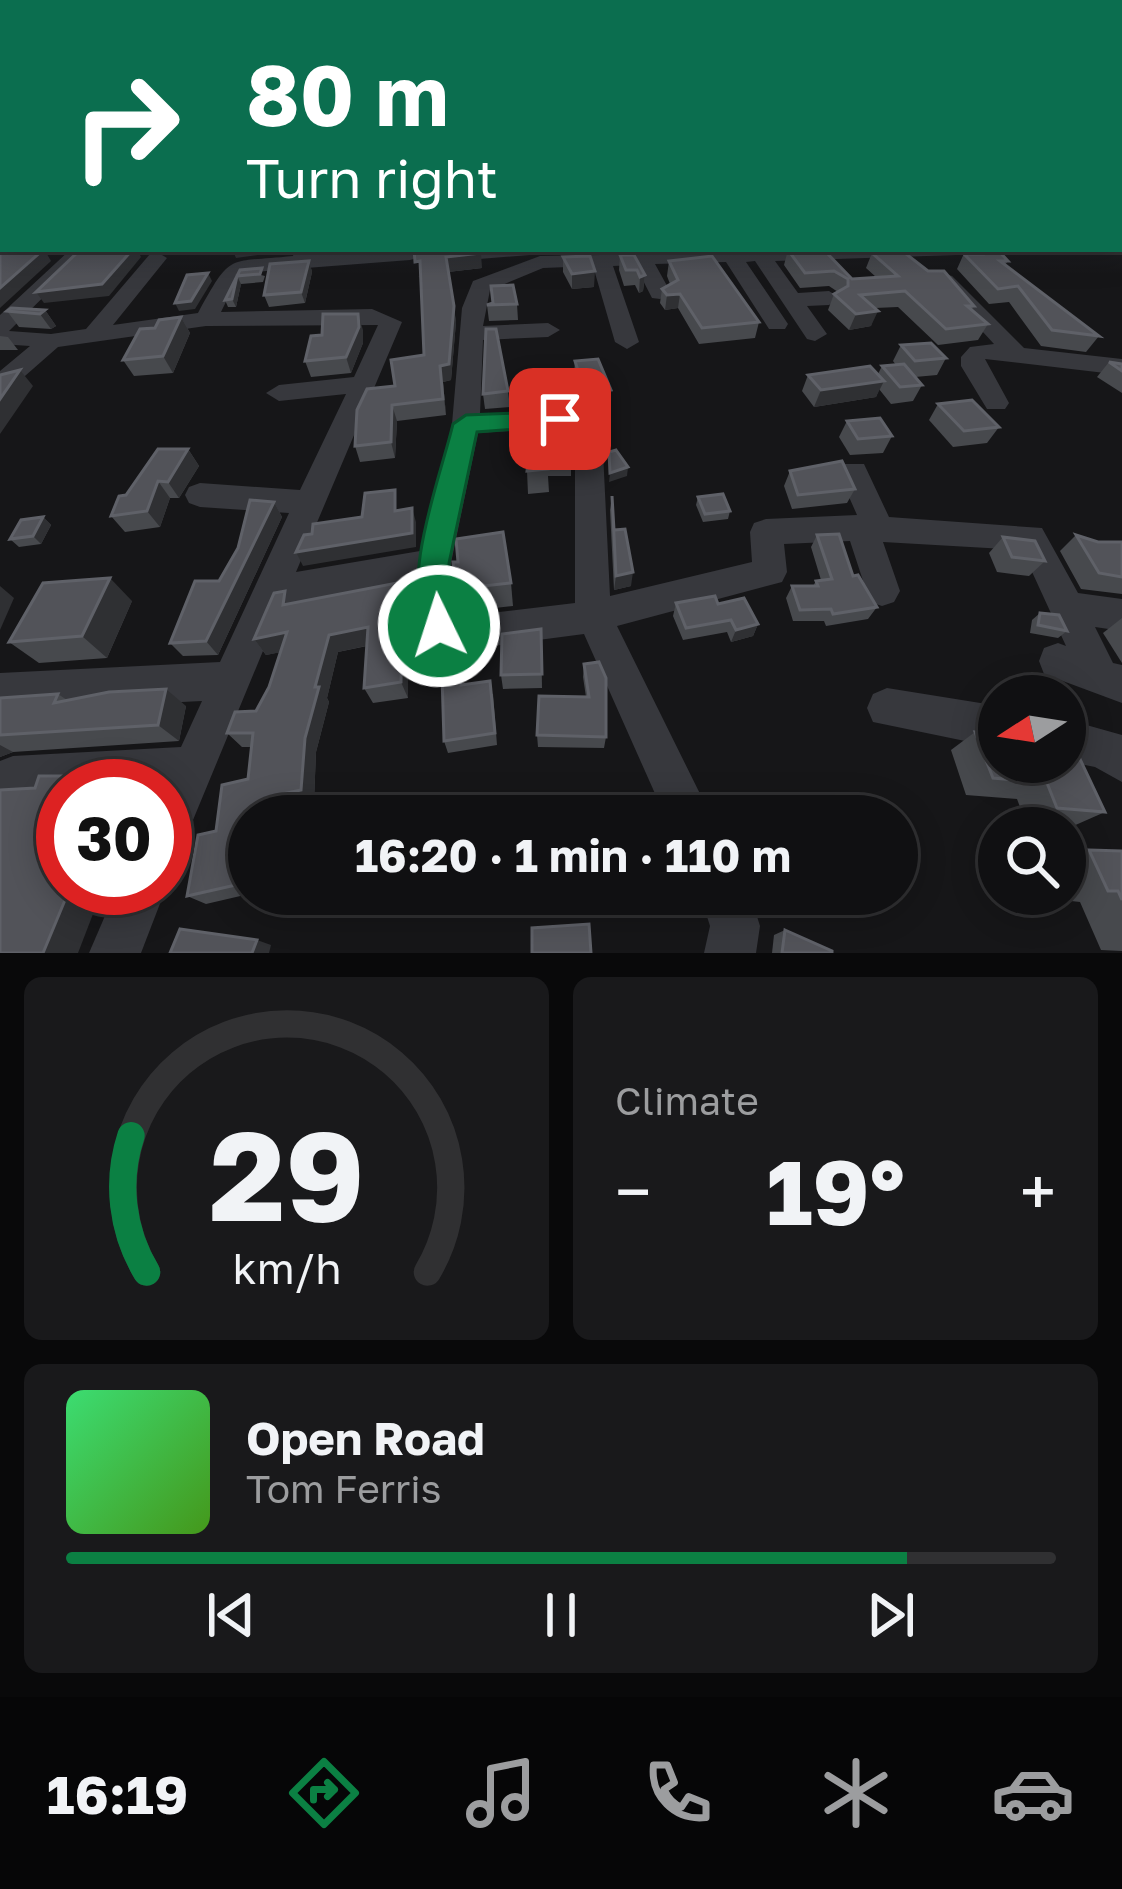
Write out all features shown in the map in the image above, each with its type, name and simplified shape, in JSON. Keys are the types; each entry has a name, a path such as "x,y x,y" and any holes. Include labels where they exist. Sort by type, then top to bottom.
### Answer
{"street":[{"path":"0,327 79,252"},
{"path":"206,319 231,259 410,252"},
{"path":"479,253 643,261 868,252"},
{"path":"923,252 1012,351 1030,359 1122,366"},
{"path":"534,253 481,286 474,296 466,424 434,563 439,626 447,634 521,629 770,572 766,532 870,528 1030,537 1111,681"},
{"path":"763,256 815,334"},
{"path":"763,256 777,324"},
{"path":"94,334 157,258"},
{"path":"601,261 627,342"},
{"path":"643,261 660,293"},
{"path":"791,300 829,298"},
{"path":"0,337 51,341 206,319 383,318 391,322 192,768"},
{"path":"471,333 548,330"},
{"path":"1089,335 1122,366"},
{"path":"0,384 51,341"},
{"path":"996,403 973,366 973,357 979,352 1012,351"},
{"path":"279,393 365,384"},
{"path":"466,424 560,419 581,427 590,452 593,614 678,795"},
{"path":"853,472 882,591"},
{"path":"200,495 311,502"},
{"path":"270,592 434,563"},
{"path":"1067,607 1122,615"},
{"path":"1058,662 1111,681"},
{"path":"0,692 229,681"},
{"path":"887,708 978,724"},
{"path":"1086,744 1122,760"},
{"path":"13,778 36,777"},
{"path":"115,953 131,915"},
{"path":"730,953 735,926 731,915"}],"building":[{"path":"0,252 41,252 0,288"},
{"path":"78,252 130,252 102,284 36,292"},
{"path":"414,252 481,253 446,257 454,306 449,364 440,366 443,399 392,405 391,442 355,446 357,410 367,389 395,386 391,360 424,355 420,261 415,262"},
{"path":"789,252 826,252 852,279 898,276 872,253 904,252 928,271 944,271 974,306 967,306 988,324 946,329 905,291 860,295 878,311 856,314 834,294 848,286 848,279 834,271 805,273"},
{"path":"1000,252 1008,261 1000,261 1099,336 1052,330 1018,286 998,289 964,254"},
{"path":"620,255 634,255 645,275 626,270"},
{"path":"590,256 595,271 572,274 563,257"},
{"path":"712,256 759,322 702,328 680,294 667,295 662,289 678,280 669,261"},
{"path":"309,261 301,292 264,295 270,264"},
{"path":"262,268 260,274 237,276 240,270"},
{"path":"208,273 191,301 175,303 187,275"},
{"path":"513,285 517,304 487,305 493,303 491,286"},
{"path":"45,310 40,314 7,311"},
{"path":"323,314 358,314 359,327 346,357 305,361 311,336 322,335"},
{"path":"181,317 163,356 123,360 140,329"},
{"path":"486,329 496,329 508,391 483,394"},
{"path":"931,343 946,358 915,361 901,345"},
{"path":"598,359 611,390 585,393 575,361"},
{"path":"904,364 922,385 900,387 882,366"},
{"path":"870,366 884,381 821,390 808,375"},
{"path":"20,370 0,399 0,375"},
{"path":"972,400 999,427 964,431 938,404"},
{"path":"534,411 566,414 571,454 545,453 548,469 527,471"},
{"path":"880,418 892,436 858,439 847,421"},
{"path":"158,449 188,449 168,482 158,481 147,511 111,516 119,496 126,495"},
{"path":"616,450 628,467 610,473 609,452"},
{"path":"842,461 855,489 798,495 790,471"},
{"path":"395,490 395,511 412,508 412,533 296,552 304,535 312,534 313,524 362,517 365,493"},
{"path":"723,494 730,511 705,514 698,497"},
{"path":"612,496 614,530 625,529 633,572 616,576"},
{"path":"250,500 274,502 206,641 170,643 195,581 219,581 238,548"},
{"path":"43,517 33,536 10,539 21,520"},
{"path":"503,532 511,583 456,589 456,539"},
{"path":"839,534 853,576 858,575 877,607 833,614 831,609 800,610 792,586 818,586 816,581 832,579 817,535"},
{"path":"1076,535 1098,542 1122,542 1122,577 1099,573"},
{"path":"1003,537 1035,541 1045,561 1012,557"},
{"path":"110,578 82,636 9,642 43,583"},
{"path":"402,582 401,682 364,688 368,627 329,635 305,738 301,790 228,795 228,887 192,895 198,835 216,831 222,785 248,779 253,733 227,733 235,712 256,711 269,687 287,632 254,639 274,593 285,591 283,605"},
{"path":"715,596 718,604 744,598 758,624 736,630 731,620 686,628 676,603"},
{"path":"1040,613 1059,615 1067,631 1038,625"},
{"path":"541,629 542,674 501,675 502,634"},
{"path":"458,640 461,685 490,681 495,733 444,741 441,642"},
{"path":"599,662 606,678 606,737 537,735 539,696 589,697 584,664"},
{"path":"166,689 158,725 0,735 0,698 58,694 54,703 109,692"},
{"path":"1086,772 1105,812 1086,807 1057,807 1047,783 1086,783"},
{"path":"35,788 36,915 59,915 43,953 0,953 0,790"},
{"path":"1089,850 1122,851 1122,900 1118,891 1108,891"},
{"path":"589,924 591,953 532,953 532,928"},
{"path":"180,929 257,940 252,953 170,953"},
{"path":"785,930 832,951 832,953 782,953"}],"route":[{"path":"439,626 434,563 466,424 560,419"}]}
